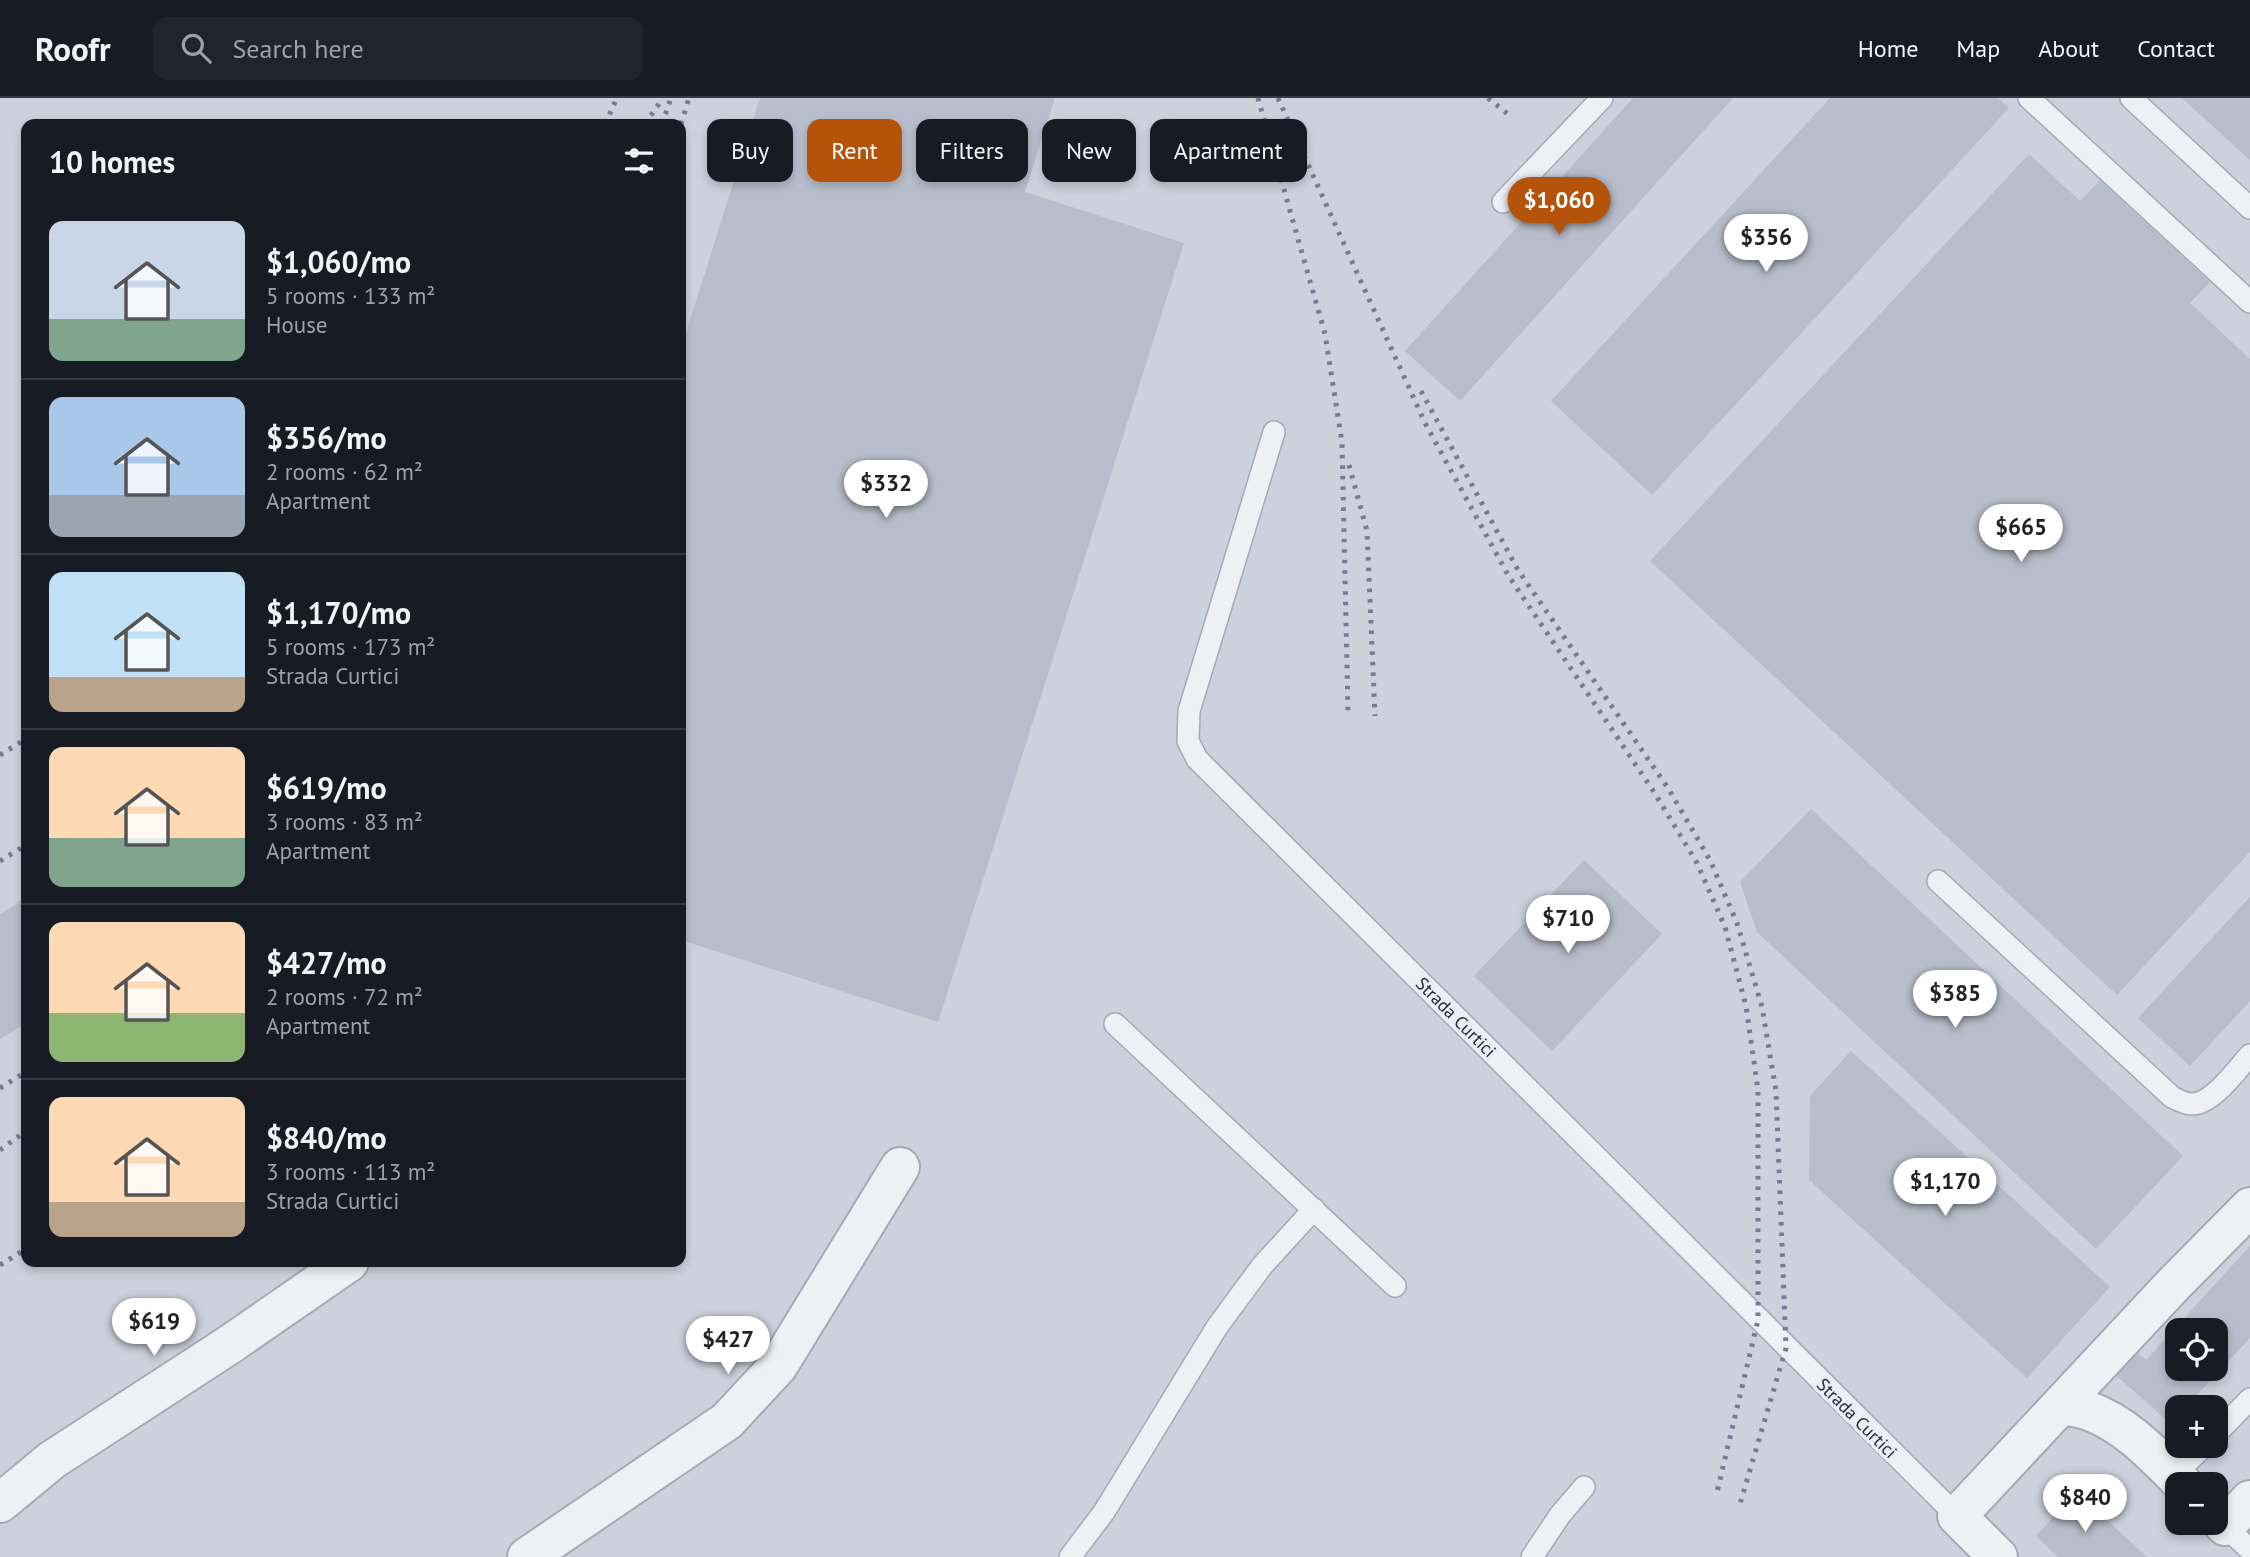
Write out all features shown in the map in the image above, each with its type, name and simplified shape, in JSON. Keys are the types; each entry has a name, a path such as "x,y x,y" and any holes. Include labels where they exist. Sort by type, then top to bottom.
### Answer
{"street":[{"path":"527,1557 727,1421 778,1366 900,1167"},
{"path":"1957,1516 2172,1286 2250,1207"},
{"path":"0,1503 52,1460 229,1345 342,1267"},
{"path":"2063,1405 2089,1411 2114,1424 2145,1447 2171,1472"},
{"name":"Strada Curtici","path":"1957,1516 1998,1557"}],"lane":[{"path":"1503,202 1602,98"},
{"path":"2029,98 2250,302"},
{"path":"2131,98 2250,208"},
{"name":"Strada Curtici","path":"1274,432 1189,711 1188,741 1197,759 1957,1516"},
{"path":"1938,881 2172,1097 2193,1104 2204,1101 2213,1095 2250,1055"},
{"path":"1115,1024 1395,1286"},
{"path":"1070,1557 1104,1512 1217,1327 1262,1266 1314,1209"},
{"path":"2228,1422 2250,1399"},
{"path":"1532,1557 1560,1515 1584,1487"}],"shaded area":[{"path":"0,98 2250,98 2250,1557 0,1557"}],"building":[{"path":"760,98 1055,98 1048,119 1042,119 1042,139 1025,192 1184,243 938,1022 686,942 686,333 734,182 793,182 793,119 753,119"},
{"path":"1633,98 1733,98 1460,401 1405,351"},
{"path":"1830,98 1998,98 2009,108 1652,495 1551,401"},
{"path":"2182,98 2250,98 2250,160"},
{"path":"2029,154 2080,201 2100,180 2210,282 2190,303 2250,359 2250,852 2117,995 1650,561"},
{"path":"1811,809 2183,1156 2096,1249 1757,932 1740,882"},
{"path":"1584,860 1662,934 1552,1051 1474,976"},
{"path":"2250,897 2250,1001 2190,1066 2138,1018"},
{"path":"21,901 21,1026 0,1039 0,914"},
{"path":"1851,1051 2110,1287 2027,1378 1809,1180 1810,1096"},
{"path":"2250,1246 2250,1338 2228,1362 2228,1318 2184,1318"},
{"path":"2165,1339 2165,1381 2210,1381 2197,1395 2165,1395 2165,1419 2110,1370 2131,1347 2146,1360"},
{"path":"2076,1492 2147,1557 2058,1557 2036,1536"}],"railway":[{"path":"607,119 617,98"},
{"path":"648,119 663,98"},
{"path":"664,119 671,98"},
{"path":"683,119 689,98"},
{"path":"1258,98 1325,334 1342,442 1348,711"},
{"path":"1278,98 1425,423 1508,575 1654,792 1697,863 1725,927 1746,1006 1758,1090 1758,1320 1717,1492"},
{"path":"1488,98 1509,115"},
{"path":"1421,391 1518,570 1668,788 1710,860 1737,923 1762,1007 1776,1091 1786,1348 1740,1504"},
{"path":"1349,465 1367,531 1375,716"},
{"path":"0,755 21,742"},
{"path":"0,861 21,848"},
{"path":"0,1088 21,1075"},
{"path":"0,1150 21,1135"},
{"path":"0,1265 21,1252"}]}
